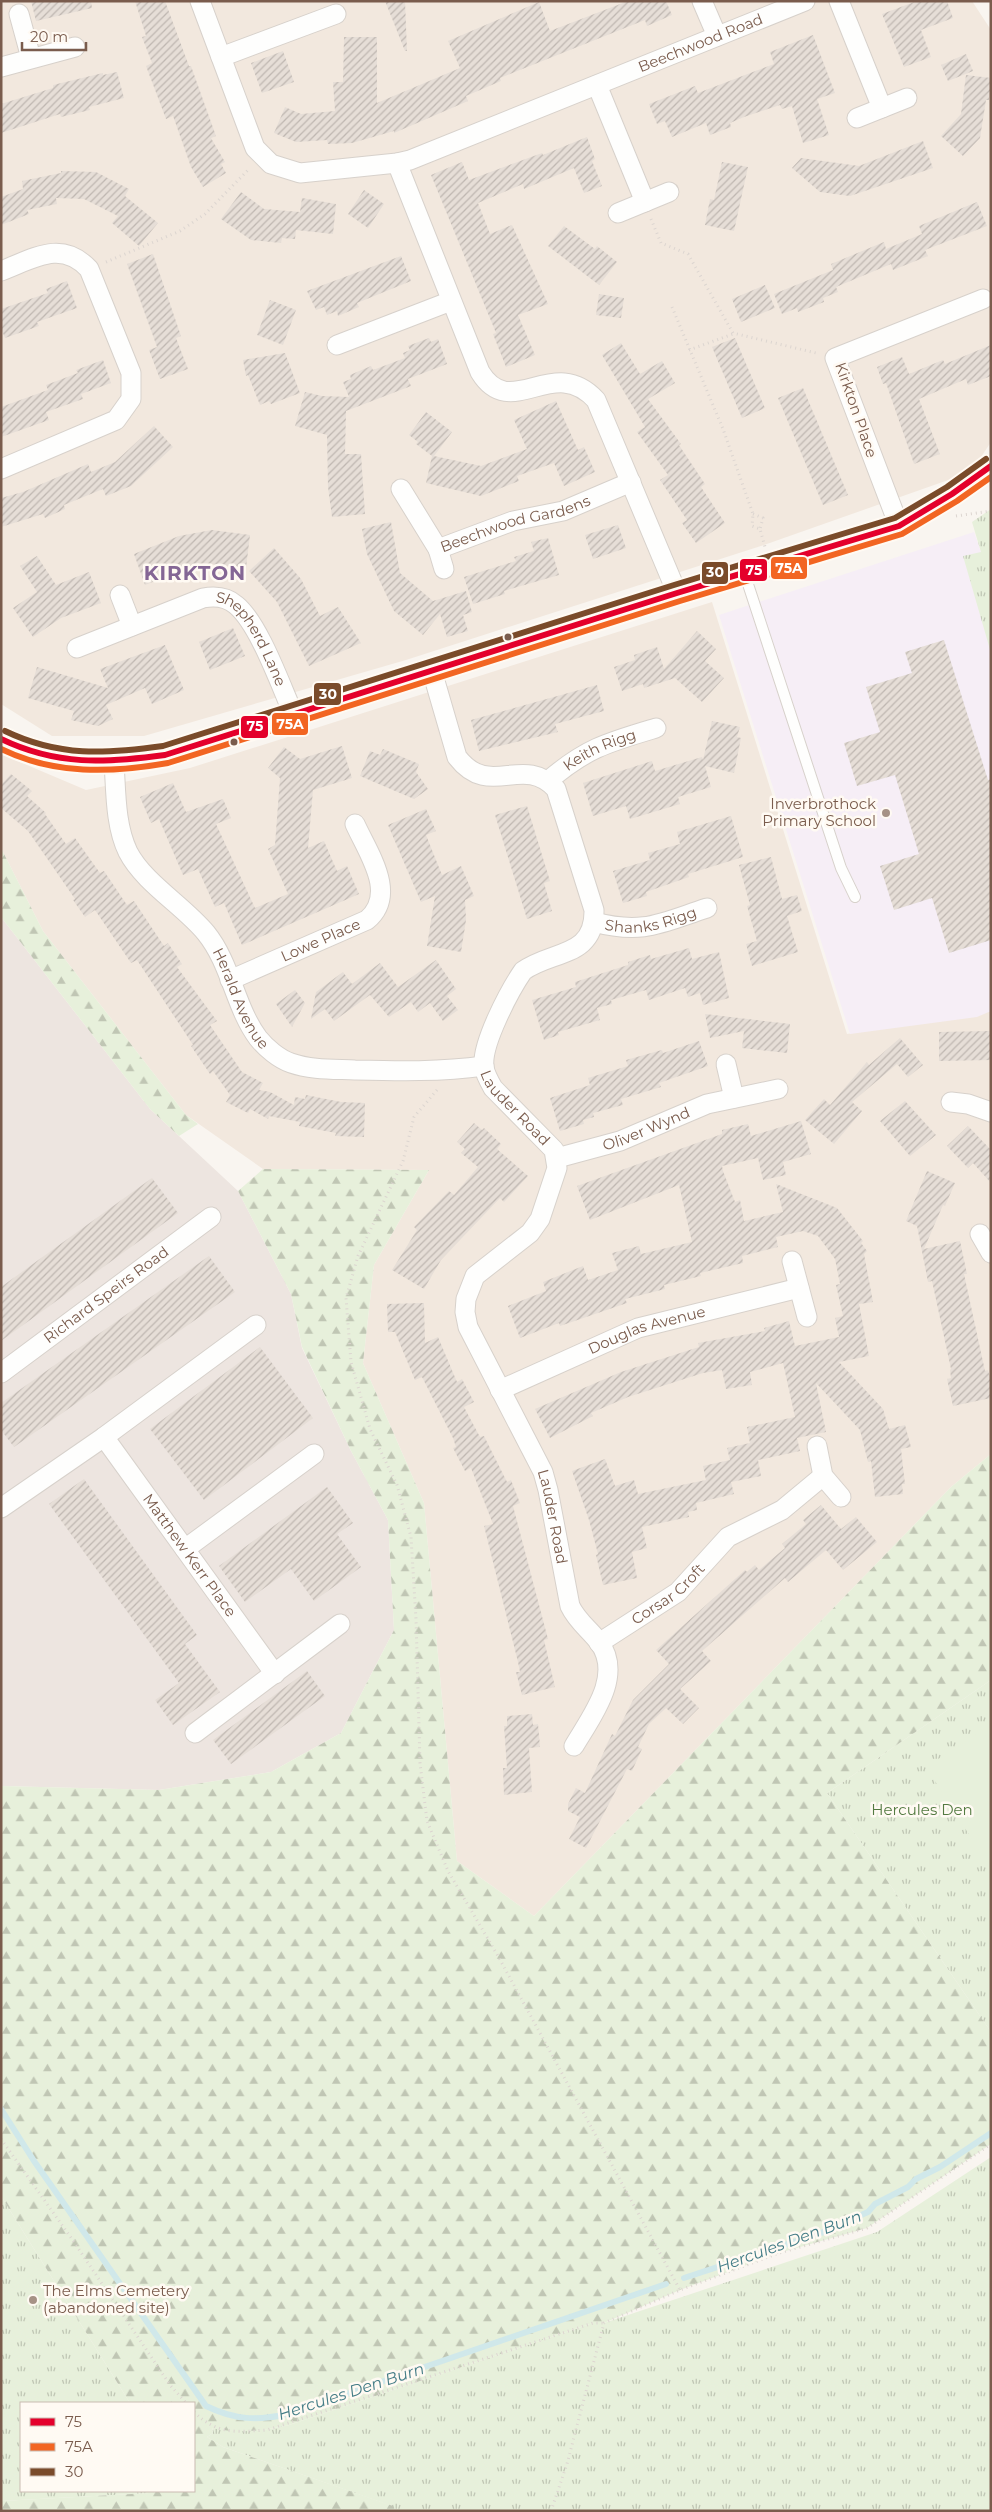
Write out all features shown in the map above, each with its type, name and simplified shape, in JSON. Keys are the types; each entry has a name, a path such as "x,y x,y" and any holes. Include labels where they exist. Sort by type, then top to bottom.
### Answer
{"street":[{"path":"200,1 250,138 261,156"},
{"path":"702,1 717,36"},
{"name":"Beechwood Road","path":"261,156 271,164 300,173 397,163 805,1"},
{"path":"839,1 882,108"},
{"path":"19,14 31,58"},
{"path":"221,57 336,14"},
{"path":"1,67 75,47"},
{"path":"597,85 645,202"},
{"path":"858,118 906,98"},
{"path":"397,163 480,372 487,383 497,389 510,391 535,388 552,382 565,382 587,390 596,400 677,593"},
{"path":"618,213 669,192"},
{"path":"1,271 46,254 57,252 69,254 81,260 89,269 131,373 131,399 116,420 1,470"},
{"name":"Kirkton Place","path":"899,526 835,358 984,299"},
{"path":"337,345 451,301"},
{"path":"1,739 48,758 88,763 114,762 165,755 744,572 899,526 952,494 991,466"},
{"name":"Beechwood Gardens","path":"402,489 438,549 513,521 525,520 539,514 563,511 632,482"},
{"path":"438,549 444,569"},
{"path":"120,595 132,626"},
{"name":"Shepherd Lane","path":"77,648 203,598 220,597 235,604 249,619 293,713"},
{"path":"432,671 457,757 464,766 474,774 488,777 500,778 525,773 548,781 556,789 561,799 594,910 594,922"},
{"name":"Keith Rigg","path":"548,781 573,760 600,745 656,728"},
{"name":"Herald Avenue","path":"114,762 119,817 123,839 129,853 138,866 193,917 208,936 247,1019 259,1039 272,1052 291,1063 330,1069 455,1069 484,1066"},
{"name":"Lowe Place","path":"230,980 367,920 375,913 382,892 380,882 355,824"},
{"name":"Shanks Rigg","path":"594,922 619,928 637,929 707,908"},
{"name":"Lauder Road","path":"594,922 587,938 577,948 532,965 523,972 486,1042 484,1066 493,1088 546,1142 557,1158 558,1168 540,1219 530,1233 475,1276 466,1299 465,1312 468,1327 543,1472 570,1606 576,1619 599,1643"},
{"path":"726,1064 734,1098"},
{"name":"Oliver Wynd","path":"557,1158 620,1141 687,1112 734,1098 778,1089"},
{"path":"951,1102 968,1104 991,1112"},
{"name":"Richard Speirs Road","path":"1,1373 211,1217"},
{"path":"980,1234 991,1253"},
{"path":"792,1261 807,1317"},
{"name":"Douglas Avenue","path":"500,1390 638,1328 799,1288"},
{"path":"3,1504 104,1437 256,1325"},
{"name":"Matthew Kerr Place","path":"104,1437 275,1674"},
{"path":"817,1446 823,1476 841,1497"},
{"path":"184,1549 314,1454"},
{"name":"Corsar Croft","path":"599,1643 678,1592 728,1537 782,1510 823,1476"},
{"path":"196,1733 340,1624"},
{"path":"574,1746 600,1699 608,1677 607,1660 599,1643"}],"lane":[{"path":"744,572 841,868 855,897"}],"path":[{"path":"89,269 180,231 205,214 261,156"},
{"path":"645,202 661,243 688,254 733,333"},
{"path":"672,308 723,429 753,514 752,526 760,529"},
{"path":"689,350 733,333 835,358"},
{"path":"753,514 763,518 760,529 772,564"},
{"path":"455,1069 414,1117 403,1161 358,1256 346,1298 351,1362 370,1429 397,1485 411,1537 416,1619 420,1763 427,1820 448,1871 502,1965 680,2290"},
{"path":"1,2139 74,2242 170,2385 185,2402"},
{"path":"195,2413 212,2427 230,2431 267,2430 593,2323 604,2323 680,2290 779,2253 867,2228 991,2144"},
{"path":"551,2511 567,2464 604,2323"}],"shaded area":[{"path":"1,1 972,1 991,30 991,442 971,472 764,545 406,660 144,736 52,736 1,704"},
{"name":"Inverbrothock Primary School","path":"974,532 981,552 991,549 991,1011 977,1017 850,1034 719,615"},
{"path":"712,602 847,1034 991,1011 991,1454 951,1487 534,1916 457,1861 424,1503 363,1363 374,1265 429,1170 263,1169 186,1115 43,931 1,848 1,754 86,790 190,768"},
{"path":"1,917 150,1109 238,1191 291,1294 302,1348 351,1451 388,1520 394,1630 341,1733 271,1772 159,1790 1,1786"}],"green space":[{"path":"991,509 991,653 963,556 981,552 972,522"},
{"path":"1,848 43,931 186,1115 198,1124 179,1136 150,1109 1,917"},
{"path":"263,1169 429,1170 374,1265 363,1363 424,1503 457,1861 534,1916 951,1487 991,1454 991,1680 827,1793 991,2032 991,2144 867,2228 779,2253 680,2290 604,2323 593,2323 289,2425 251,2431 212,2428 213,2433 207,2437 223,2447 393,2506 394,2511 1,2511 1,2501 150,2492 195,2492 195,2402 129,2402 1,2196 1,1786 159,1790 271,1772 341,1733 394,1630 388,1520 351,1451 302,1347 291,1294 238,1191"},
{"name":"Hercules Den","path":"991,1680 991,2032 827,1793"},
{"path":"991,1725 991,1854 984,1858 926,1767"},
{"path":"991,2157 991,2511 394,2511 392,2506 223,2447 207,2437 213,2433 212,2427 250,2431 289,2425 593,2323 604,2323 877,2232"},
{"name":"The Elms Cemetery (abandoned site)","path":"1,2196 129,2402 20,2402 20,2492 151,2493 1,2501"}],"building":[{"path":"31,1 91,1 92,8 36,21"},
{"path":"135,1 165,1 189,66 191,66 216,136 211,138 225,162 221,164 226,173 203,187 191,167 173,116 166,119 146,66 152,63 142,37 146,36"},
{"path":"385,1 405,1 407,51 405,51"},
{"path":"628,1 666,1 672,15 647,26 645,20 500,78 501,81 466,96 468,101 394,133 394,131 352,143 328,144 327,140 296,142 274,133 285,107 301,114 335,111 333,82 343,82 344,37 377,37 377,103 460,68 448,41 539,2 550,31"},
{"path":"917,1 947,1 953,18 921,30 931,57 904,67 882,14"},
{"path":"813,35 835,93 817,99 829,135 803,143 792,106 782,109 780,105 730,123 731,127 710,135 706,123 672,137 665,121 657,124 649,104 695,86 698,93 774,64 770,52"},
{"path":"283,51 294,82 262,93 251,63"},
{"path":"966,54 973,71 948,81 941,65"},
{"path":"117,72 124,98 89,107 90,110 61,117 60,114 1,133 1,104 53,88 53,85 103,73 103,75"},
{"path":"966,75 991,78 991,84 989,100 986,100 980,138 963,156 941,136 961,114"},
{"path":"587,137 595,159 592,161 602,186 584,193 574,168 524,189 523,184 478,203 490,234 512,225 548,304 518,315 535,355 506,367 493,334 496,333 431,175 462,162 469,180 542,153 543,155"},
{"path":"923,141 933,168 850,196 820,192 792,168 801,158 859,166"},
{"path":"722,162 748,167 734,231 705,225 710,199 714,200"},
{"path":"61,171 96,172 129,189 125,196 158,223 139,246 112,223 118,216 84,199 56,198 57,204 27,210 29,214 1,225 1,197 23,189 22,181 61,173"},
{"path":"364,190 384,204 368,228 348,214"},
{"path":"241,192 264,209 300,212 302,198 336,204 333,234 296,230 295,239 282,238 281,243 251,240 221,219"},
{"path":"977,202 987,226 925,250 928,256 893,270 891,264 836,287 838,292 823,298 824,302 798,312 797,308 782,314 774,294 833,270 831,264 884,242 886,249 922,234 919,226"},
{"path":"564,226 595,249 597,246 617,262 599,285 548,246"},
{"path":"153,254 181,336 176,338 188,369 160,379 149,350 157,347 127,264"},
{"path":"401,256 411,281 357,303 359,307 338,316 337,311 327,315 324,307 316,310 307,291"},
{"path":"67,281 77,308 37,322 39,326 5,338 1,328 1,309 48,293 46,289"},
{"path":"765,285 775,308 741,322 732,299"},
{"path":"599,294 624,298 621,318 596,315"},
{"path":"270,300 296,310 283,345 257,335"},
{"path":"429,338 431,342 438,339 447,364 408,379 411,386 346,411 345,454 361,454 365,514 332,517 328,487 327,435 295,426 305,392 322,396 349,397 343,382 351,379 350,375 371,366 373,370 405,358 403,353 410,350 408,346"},
{"path":"735,338 765,408 742,418 712,347"},
{"path":"621,343 640,374 662,361 675,383 648,399 681,444 679,445 705,484 701,487 725,523 696,543 682,523 687,520 660,480 668,475 637,432 645,427 602,355"},
{"path":"991,345 991,376 968,385 966,379 919,399 940,454 914,464 886,383 883,384 877,367 902,357 909,374 943,360 945,364"},
{"path":"285,353 300,393 271,404 269,401 260,405 248,375 246,376 243,360"},
{"path":"103,360 111,383 81,394 83,399 46,412 49,420 1,437 1,407 48,390 46,385 78,373 76,370"},
{"path":"803,388 848,495 823,505 778,398"},
{"path":"556,401 578,450 584,447 595,472 564,486 554,463 517,476 519,481 481,496 426,483 432,456 416,444 418,442 409,435 426,412 452,432 434,456 481,466 527,449 514,420"},
{"path":"154,426 173,447 131,486 106,496 103,489 64,505 65,509 45,518 43,514 1,527 1,498 23,492 88,464 91,472 115,462"},
{"path":"391,522 400,573 433,601 466,591 472,612 463,615 468,631 447,637 440,614 423,635 394,611 367,554 362,529"},
{"path":"618,525 626,548 593,559 585,535"},
{"path":"212,530 250,535 246,568 211,564 166,572 168,576 145,585 134,554 179,536"},
{"path":"548,538 559,575 504,591 505,594 473,604 464,577 516,561 514,557 534,551 531,542"},
{"path":"274,548 301,579 320,616 338,607 361,643 309,666 277,602 249,571"},
{"path":"37,556 56,585 89,572 101,603 61,618 33,637 13,608 37,592 20,566"},
{"path":"233,628 245,656 210,670 199,642"},
{"path":"697,631 716,649 705,661 724,678 702,702 675,678 644,688 643,684 622,691 614,667 635,660 634,655 657,647 664,669"},
{"path":"944,640 988,780 991,779 991,940 949,953 932,898 894,910 880,866 919,854 895,775 857,786 844,743 880,732 866,687 912,673 905,652"},
{"path":"165,645 184,690 152,704 145,688 106,705 113,719 98,726 71,720 74,711 28,698 37,667 108,688 100,669"},
{"path":"597,685 604,711 555,724 558,732 479,751 471,720"},
{"path":"712,721 740,727 737,737 741,738 734,773 705,766 711,787 678,797 680,804 630,819 626,806 593,816 583,783 652,761 655,771 702,757 703,760"},
{"path":"342,746 352,778 313,790 308,848 324,841 337,871 347,866 359,894 242,945 224,903 215,907 198,869 183,875 159,819 151,823 140,797 173,783 186,812 223,799 231,818 216,824 255,908 288,894 268,849 275,845 280,778 268,768 284,747 300,759"},
{"path":"383,749 419,764 416,772 428,789 414,799 360,776 370,751 380,755"},
{"path":"11,774 32,791 27,796 46,813 66,844 75,838 100,873 104,871 127,905 134,901 164,946 168,943 182,964 177,967 217,1021 210,1025 242,1072 263,1083 259,1090 270,1092 294,1105 295,1097 305,1099 306,1095 341,1102 365,1103 364,1137 335,1136 336,1133 299,1126 300,1122 269,1116 268,1119 250,1109 248,1113 226,1102 230,1095 213,1071 210,1074 137,960 131,963 95,910 85,917 73,900 75,899 28,831 1,808 1,785"},
{"path":"527,806 550,881 544,883 552,911 527,919 495,815"},
{"path":"426,809 436,831 426,835 442,875 461,866 474,896 465,900 466,920 461,952 427,946 435,896 421,902 388,825"},
{"path":"731,816 743,857 688,874 689,877 646,892 647,896 623,903 613,871 650,860 648,853 680,844 677,832"},
{"path":"771,857 782,899 797,895 802,911 787,916 798,952 752,966 746,944 757,941 747,906 750,905 739,865"},
{"path":"689,948 692,959 719,952 729,998 703,1005 700,993 688,997 685,988 649,1000 646,990 611,1000 612,1004 597,1008 600,1020 558,1032 559,1035 544,1040 532,1000 576,987 575,982 628,965 628,962 650,955 651,959"},
{"path":"436,960 456,989 447,996 458,1010 443,1021 430,1003 418,1012 411,1002 389,1017 370,995 334,1021 325,1009 311,1019 316,992 343,972 352,984 380,963 398,987"},
{"path":"295,990 305,1003 292,1027 276,1004"},
{"path":"705,1014 790,1024 787,1053 742,1048 744,1031 710,1038"},
{"path":"991,1031 991,1060 939,1061 939,1032"},
{"path":"900,1038 923,1065 908,1077 897,1064 852,1102 862,1111 834,1144 805,1120 824,1099 830,1105 867,1062 869,1065"},
{"path":"699,1041 708,1066 659,1083 661,1087 621,1099 623,1105 593,1113 594,1117 583,1120 584,1124 560,1131 550,1098 590,1085 588,1078 628,1066 626,1060 662,1050 663,1053"},
{"path":"905,1101 936,1135 910,1156 880,1121"},
{"path":"801,1121 811,1154 783,1162 786,1175 763,1180 758,1158 722,1166 723,1171 735,1202 740,1200 744,1221 783,1212 776,1184 837,1208 863,1241 861,1243 867,1251 864,1254 873,1302 859,1304 869,1356 839,1362 883,1409 889,1429 905,1425 911,1447 901,1449 905,1484 902,1484 903,1494 875,1497 871,1461 868,1462 860,1430 816,1383 826,1432 797,1438 800,1451 758,1460 761,1476 731,1482 734,1494 696,1503 697,1510 688,1512 689,1517 642,1527 647,1548 632,1552 637,1578 603,1585 596,1555 598,1554 589,1520 572,1471 605,1459 615,1486 634,1480 638,1494 706,1480 703,1466 730,1460 727,1448 750,1443 747,1427 795,1417 783,1363 750,1372 752,1385 726,1389 722,1370 703,1373 628,1397 591,1413 593,1416 550,1438 535,1409 621,1372 699,1347 698,1343 765,1331 764,1328 789,1321 795,1346 839,1337 835,1318 843,1316 836,1285 840,1284 835,1259 818,1236 803,1231 776,1237 778,1247 742,1256 743,1263 700,1273 701,1276 664,1285 665,1289 625,1299 627,1303 560,1326 559,1323 520,1338 508,1306 546,1291 543,1282 583,1266 588,1280 618,1270 612,1253 639,1246 641,1254 692,1242 679,1185 590,1220 577,1186 722,1134 722,1130 748,1124 751,1136"},
{"path":"474,1123 482,1130 484,1128 501,1144 497,1149 528,1176 504,1202 500,1198 441,1260 424,1289 392,1270 417,1230 414,1227 449,1191 454,1195 478,1167 461,1153 465,1149 457,1142"},
{"path":"968,1126 991,1150 991,1183 973,1163 968,1168 947,1146"},
{"path":"927,1171 955,1183 945,1206 943,1205 924,1249 960,1241 967,1274 964,1274 985,1371 988,1370 991,1381 991,1398 953,1406 947,1379 951,1378 951,1369 932,1281 928,1282 917,1226 906,1221"},
{"path":"152,1178 178,1213 1,1341 1,1287"},
{"path":"209,1256 235,1292 14,1447 1,1430 1,1403"},
{"path":"424,1303 425,1343 438,1337 457,1382 462,1379 474,1402 464,1407 480,1437 484,1436 507,1482 511,1480 520,1503 513,1506 548,1639 544,1640 555,1687 522,1695 516,1672 520,1672 518,1662 484,1526 493,1524 471,1468 465,1471 453,1448 456,1447 453,1438 422,1377 415,1380 395,1332 388,1332 387,1304"},
{"path":"260,1347 313,1418 204,1500 150,1429"},
{"path":"84,1479 197,1635 185,1644 220,1692 173,1725 155,1700 179,1683 49,1504"},
{"path":"327,1487 353,1523 337,1534 361,1567 314,1601 291,1569 245,1602 219,1566"},
{"path":"821,1505 841,1529 856,1517 877,1542 843,1570 826,1550 788,1582 785,1578 702,1651 711,1661 680,1689 699,1708 683,1724 666,1708 649,1724 638,1747 642,1749 632,1771 627,1769 586,1848 569,1839 580,1817 568,1811 568,1804 576,1788 585,1793 612,1734 615,1736 633,1700 669,1664 656,1650 745,1570 747,1572 755,1565 759,1570 785,1548 782,1544 806,1524 803,1520"},
{"path":"307,1671 325,1696 231,1764 213,1740"},
{"path":"532,1714 533,1725 538,1724 540,1747 529,1748 532,1792 504,1795 503,1768 507,1768 504,1726 507,1726 507,1716"}],"waterway":[{"name":"Hercules Den Burn","path":"1,2109 34,2161 206,2406 237,2417 266,2418 288,2414 666,2284"},
{"name":"Hercules Den Burn","path":"684,2278 821,2233 868,2212 875,2204 908,2187 916,2179 940,2167 991,2133"}],"transit line":[{"name":"30","path":"5,731 44,745 82,751 121,751 163,746 674,585 895,518 947,487 986,459"},
{"name":"75","path":"1,739 42,754 82,760 122,760 165,755 677,593 899,526 952,494 991,466"},
{"name":"75A","path":"1,749 41,764 83,769 125,769 168,763 680,601 902,534 957,501 991,477"}],"place":[{"name":"Inverbrothock Primary School","path":"886,813"},
{"name":"The Elms Cemetery (abandoned site)","path":"33,2300"}],"district":[{"name":"KIRKTON","path":"195,573"}]}
